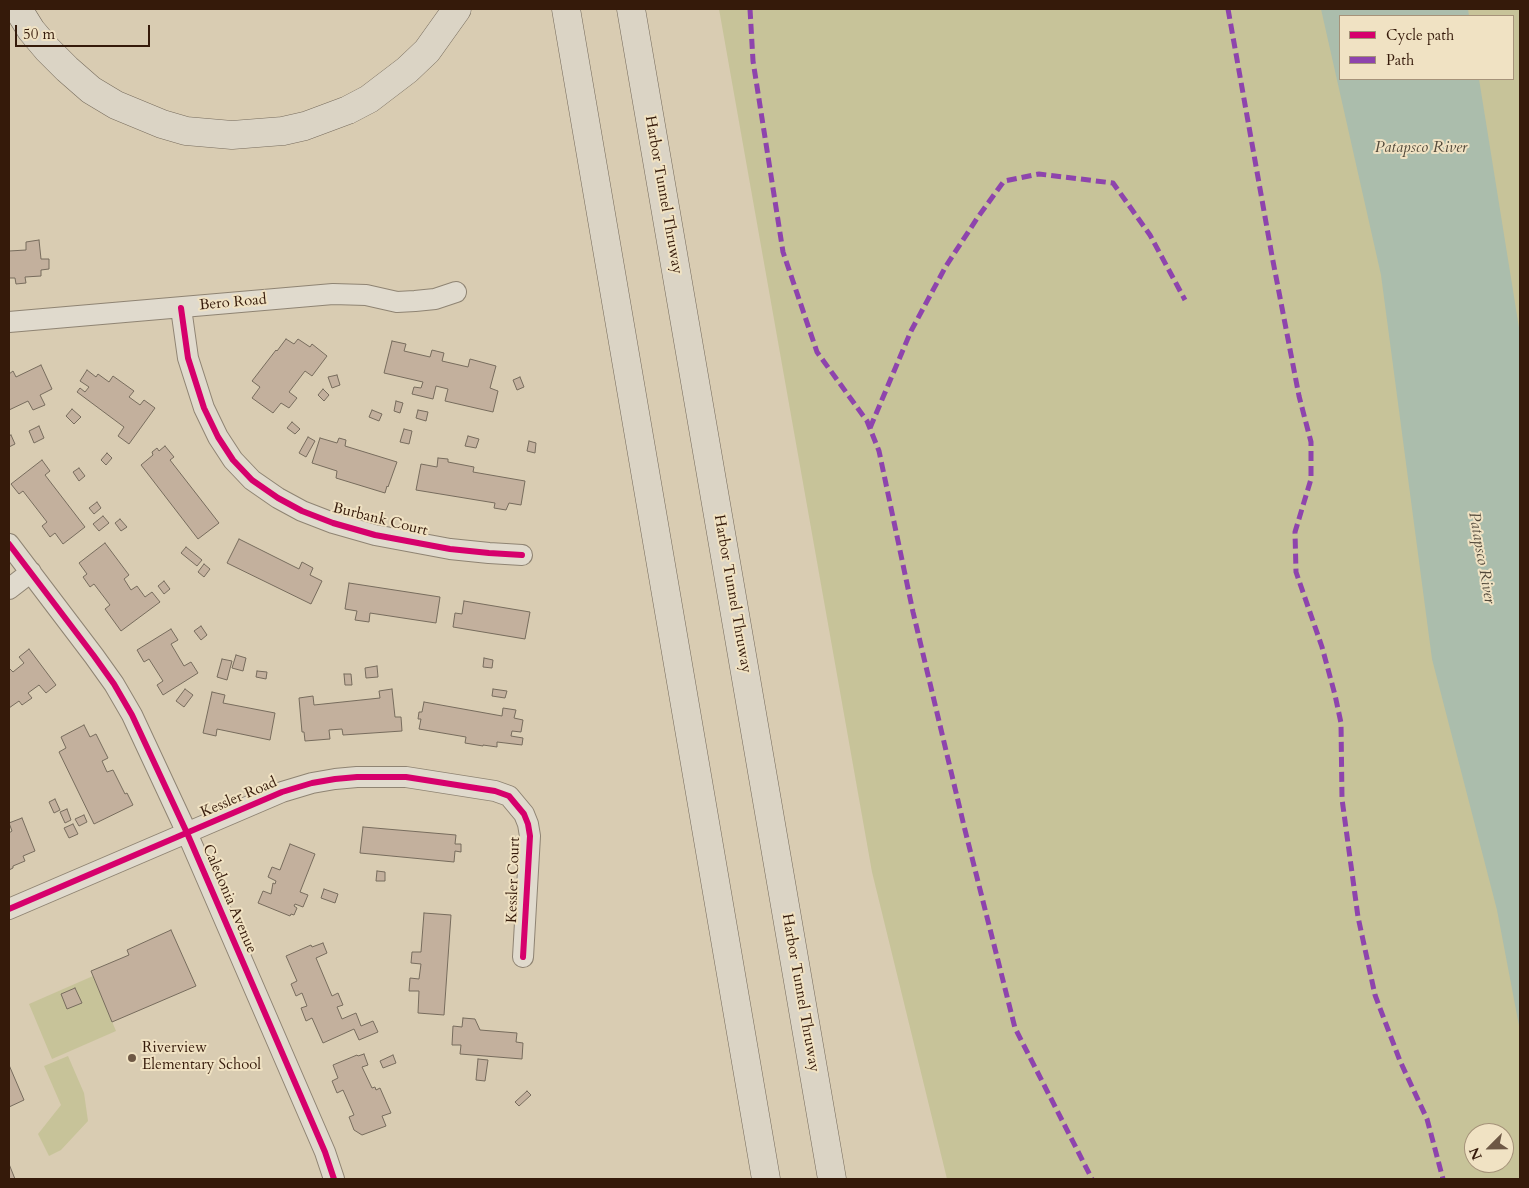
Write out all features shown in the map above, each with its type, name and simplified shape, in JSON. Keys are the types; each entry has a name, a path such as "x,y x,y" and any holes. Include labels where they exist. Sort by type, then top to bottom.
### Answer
{"highway":[{"path":"18,9 31,30 67,69 91,90 116,105 162,124 186,131 232,135 283,131 305,126 348,110 369,99 427,51 457,9"},
{"path":"566,9 766,1179"},
{"name":"Harbor Tunnel Thruway","path":"631,9 832,1179"}],"street":[{"name":"Bero Road","path":"9,322 333,294 366,295 397,302 435,299 456,292"},
{"name":"Burbank Court","path":"182,308 188,358 204,408 218,437 233,460 252,480 278,498 302,511 333,523 374,535 450,548 522,555"},
{"name":"Caledonia Avenue","path":"9,544 114,684 144,740 187,834 325,1152 334,1179"},
{"path":"9,589 30,572"},
{"name":"Kessler Road","path":"9,909 282,792 312,783 357,776 406,777 494,791 509,796 519,806"},
{"name":"Kessler Court","path":"519,806 528,824 530,836 523,957"}],"shaded area":[{"path":"719,9 1520,9 1520,1179 947,1179 872,872"},
{"path":"93,976 116,1031 52,1059 29,1004"},
{"path":"68,1056 84,1093 88,1121 61,1150 49,1156 38,1134 61,1105 44,1066"}],"water":[{"name":"Patapsco River","path":"1321,9 1468,9 1469,15 1339,15 1339,80 1479,80 1520,334 1520,1031 1497,910 1432,659 1381,275"}],"building":[{"path":"39,240 41,259 49,259 49,269 41,270 41,276 25,277 26,283 16,284 15,278 9,278 9,251 26,250 26,242"},
{"path":"286,339 294,344 298,339 310,347 312,344 327,356 312,376 305,371 289,392 297,398 289,408 281,403 273,413 252,398 260,387 252,381"},
{"path":"392,341 406,344 404,351 430,357 432,350 444,353 442,361 468,367 470,359 496,366 490,388 498,391 493,412 445,401 448,389 436,386 433,399 412,394 414,387 421,388 423,382 384,373"},
{"path":"41,365 52,389 40,395 45,405 33,410 28,401 9,410 9,374 13,371 16,377"},
{"path":"87,370 96,377 98,374 109,382 113,376 134,391 129,397 140,405 144,400 155,408 129,444 118,436 124,427 77,392 80,388 85,392 89,387 80,381"},
{"path":"337,375 340,385 332,388 328,377"},
{"path":"520,377 524,387 517,390 513,380"},
{"path":"323,389 329,395 324,401 318,395"},
{"path":"396,401 403,403 400,413 394,411"},
{"path":"72,409 81,417 74,424 66,416"},
{"path":"372,410 382,414 379,421 369,417"},
{"path":"418,410 428,412 426,421 416,418"},
{"path":"292,422 300,429 295,434 287,428"},
{"path":"39,426 44,438 34,443 29,431"},
{"path":"404,429 412,431 409,444 400,442"},
{"path":"11,435 15,444 9,447 9,436"},
{"path":"468,436 479,439 476,448 465,446"},
{"path":"308,437 315,441 306,457 299,453"},
{"path":"320,438 337,443 339,438 346,440 345,446 397,462 385,493 336,478 337,471 312,463"},
{"path":"529,441 536,443 535,453 527,451"},
{"path":"165,446 174,457 170,460 219,523 198,539 141,465 153,455 152,452 157,448 159,451"},
{"path":"107,453 112,458 106,465 101,460"},
{"path":"438,458 474,467 473,472 525,481 521,505 509,503 506,510 494,508 495,503 416,490 421,464 437,467"},
{"path":"42,460 50,471 45,475 85,527 63,544 55,533 50,537 42,526 47,522 23,491 19,494 11,484"},
{"path":"79,468 85,476 79,481 73,472"},
{"path":"97,502 101,508 94,514 89,508"},
{"path":"103,516 109,523 99,531 93,524"},
{"path":"120,519 127,527 121,531 115,523"},
{"path":"239,539 299,569 302,562 313,568 310,575 322,581 311,604 227,563"},
{"path":"105,543 129,575 124,579 131,590 137,586 145,597 152,592 160,602 121,631 105,609 110,605 94,584 90,587 83,577 87,574 79,563"},
{"path":"186,547 202,560 197,566 181,553"},
{"path":"204,564 210,569 204,577 198,572"},
{"path":"164,581 170,589 164,594 158,586"},
{"path":"349,583 440,597 436,623 370,613 369,622 355,620 357,611 345,609"},
{"path":"464,601 530,612 525,639 453,627 455,613 462,614"},
{"path":"201,626 207,635 201,640 194,631"},
{"path":"171,629 178,640 171,644 184,666 191,662 198,673 163,695 157,685 163,681 149,659 144,662 137,650"},
{"path":"29,649 56,685 46,693 39,685 28,693 32,698 22,705 19,701 9,708 9,668 13,672 24,663 19,657"},
{"path":"236,655 246,658 243,671 232,668"},
{"path":"484,658 493,660 492,668 483,667"},
{"path":"222,659 232,661 227,680 217,677"},
{"path":"377,666 378,677 366,678 365,668"},
{"path":"257,671 267,672 266,679 256,677"},
{"path":"344,674 351,674 352,685 345,685"},
{"path":"185,689 193,695 184,707 176,701"},
{"path":"392,689 395,717 401,717 402,731 343,735 342,729 329,730 330,739 305,741 304,732 302,732 299,698 313,696 314,705 380,698 379,691"},
{"path":"493,689 507,691 505,698 492,696"},
{"path":"212,692 225,695 223,703 275,713 270,740 217,729 216,736 203,733"},
{"path":"424,702 502,716 503,708 516,710 514,718 523,720 521,732 512,731 511,736 523,738 522,745 497,742 497,747 483,746 465,743 466,737 419,729 421,719 418,719 419,712 422,712"},
{"path":"84,725 90,737 96,734 108,758 102,761 107,772 113,770 133,805 94,824 59,752 66,748 61,737"},
{"path":"55,799 60,810 54,813 49,802"},
{"path":"67,809 71,820 65,823 60,812"},
{"path":"84,815 87,822 79,826 75,819"},
{"path":"22,818 35,851 23,856 25,861 13,866 9,870 9,833 12,831 9,823"},
{"path":"73,824 78,834 69,838 64,828"},
{"path":"363,827 456,835 455,844 461,844 461,852 455,851 454,862 360,853"},
{"path":"290,844 315,854 300,892 308,895 303,907 295,904 294,906 297,908 294,915 291,914 290,916 258,903 263,891 271,894 273,883 275,884 276,881 268,877 272,867 280,870"},
{"path":"377,871 385,872 385,881 376,881"},
{"path":"324,889 338,894 335,903 321,898"},
{"path":"424,913 451,915 444,1015 418,1013 419,991 409,991 410,978 419,979 421,964 411,963 412,952 421,952"},
{"path":"171,930 196,986 112,1022 91,971 129,955 127,950"},
{"path":"323,943 327,953 316,958 332,996 338,993 343,1005 337,1007 342,1019 356,1013 361,1026 373,1021 378,1032 359,1040 354,1029 323,1043 312,1018 306,1021 301,1008 307,1006 302,993 296,996 291,984 297,981 286,956 311,945 312,947"},
{"path":"75,988 82,1003 67,1009 61,994"},
{"path":"463,1018 475,1019 480,1030 517,1033 516,1042 523,1043 522,1059 460,1054 461,1045 452,1045 453,1026 462,1027"},
{"path":"364,1054 368,1065 362,1067 372,1088 375,1087 376,1090 380,1088 391,1113 382,1116 386,1126 362,1135 354,1130 349,1117 354,1115 343,1090 337,1093 332,1081 338,1078 333,1065"},
{"path":"393,1055 396,1063 383,1068 380,1061"},
{"path":"478,1059 488,1060 485,1081 476,1080"},
{"path":"9,1065 24,1100 9,1107"},
{"path":"527,1091 531,1095 519,1106 515,1102"},
{"path":"9,1164 15,1179 9,1179"}],"marked path":[{"path":"750,9 753,61 783,252 817,352 867,421 879,451 913,612 1015,1028 1092,1179"},
{"path":"1228,9 1272,256 1299,396 1311,442 1311,479 1295,532 1296,572 1322,647 1341,723 1342,799 1358,917 1375,995 1400,1061 1427,1119 1443,1179"},
{"path":"870,428 911,331 946,266 1004,181 1039,174 1113,183 1150,235 1185,300"}],"cycle path":[{"path":"181,308 188,358 204,408 218,437 233,460 252,480 278,498 302,511 333,523 375,535 450,549 522,555"},
{"path":"9,544 94,656 114,684 132,715 187,833 325,1152 334,1179"},
{"path":"9,909 282,792 312,783 335,779 406,777 495,791 509,796 524,814 530,836 523,957"}],"place":[{"name":"Riverview Elementary School","path":"132,1058"}]}
